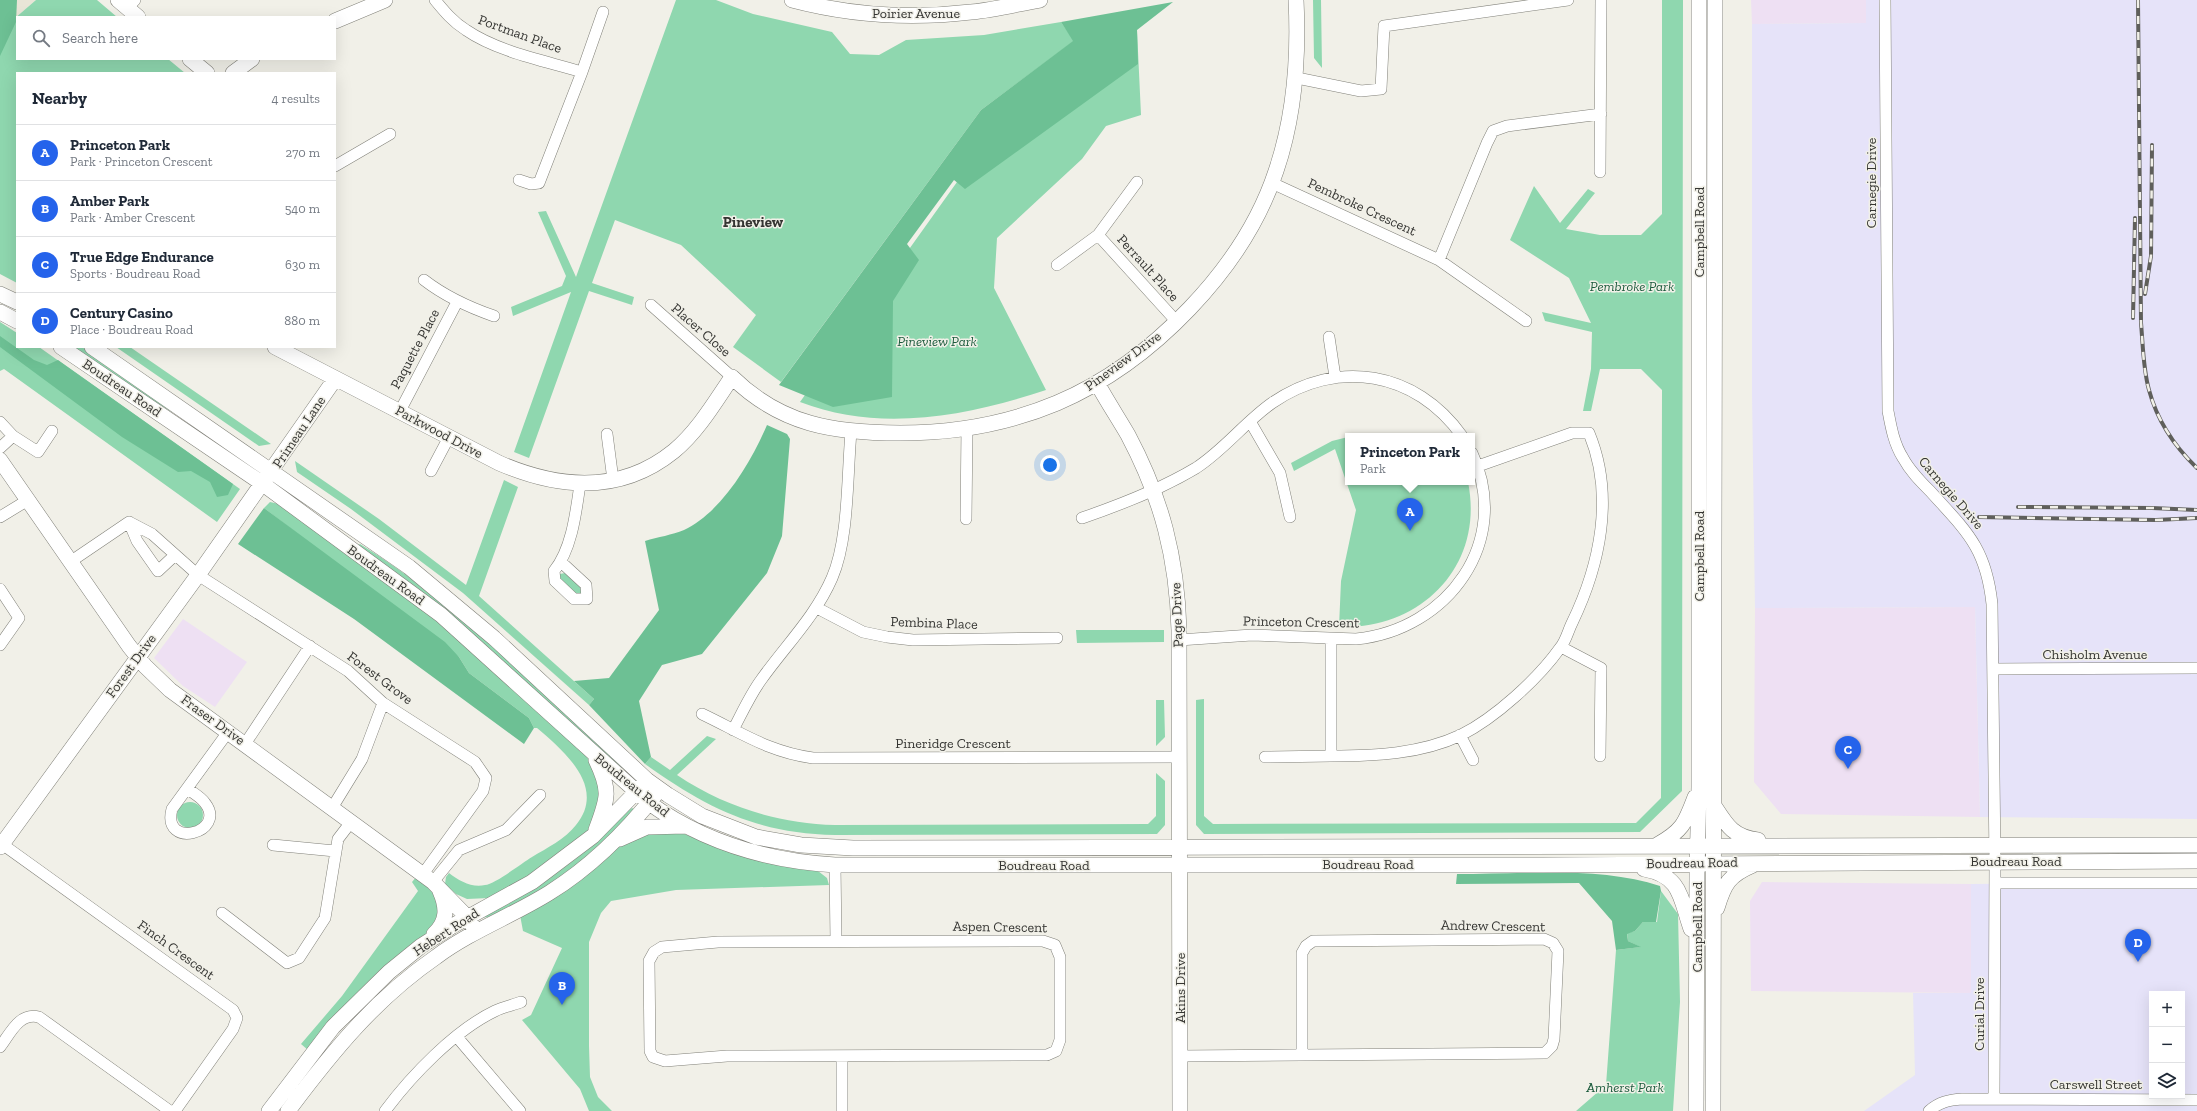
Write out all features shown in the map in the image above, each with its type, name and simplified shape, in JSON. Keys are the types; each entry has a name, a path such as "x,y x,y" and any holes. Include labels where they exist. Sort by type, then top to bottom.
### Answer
{"main road":[{"path":"336,21 384,0"},
{"name":"Poirier Avenue","path":"792,0 847,11 924,15 971,12 1040,0"},
{"name":"Pineview Drive","path":"732,377 761,402 789,417 851,432 924,433 995,423 1037,411 1097,383 1138,354 1177,322 1225,266 1255,218 1272,183 1281,156 1297,78 1298,32 1296,0"},
{"name":"Campbell Road","path":"1696,1110 1696,943 1699,787 1699,0"},
{"name":"Campbell Road","path":"1712,1110 1715,0"},
{"path":"191,60 206,72"},
{"path":"234,72 251,60"},
{"path":"0,294 16,302"},
{"path":"0,312 16,320"},
{"name":"Boudreau Road","path":"62,348 263,484 441,615 649,803 685,826 714,840 752,853 789,861 835,865 1713,864 1758,862 2197,861"},
{"name":"Boudreau Road","path":"93,348 409,567 494,638 659,790 687,808 720,824 756,837 801,845 853,848 2197,845"},
{"name":"Parkwood Drive","path":"277,348 499,463 522,472 580,484 613,480 639,472 674,450 703,418 732,377"},
{"name":"Primeau Lane","path":"263,484 335,379"},
{"name":"Page Drive","path":"1097,383 1127,435 1153,489 1172,552 1177,592 1179,640 1179,864"},
{"name":"Fraser Drive","path":"0,460 70,562 138,656 170,690 431,881 467,917 476,931"},
{"name":"Forest Drive","path":"1,846 263,484"},
{"path":"592,753 606,781 605,804 593,836"},
{"name":"Hebert Road","path":"269,1111 337,1022 389,972 421,946 467,917 532,882 593,836 647,780"},
{"path":"1655,846 1677,833 1682,827 1699,787"},
{"name":"Hebert Road","path":"288,1111 316,1073 363,1018 410,976 476,931 550,893 613,842 659,790"},
{"path":"1713,804 1730,829 1748,839 1799,845"},
{"path":"613,842 647,827 685,826"},
{"path":"1712,923 1721,895 1729,879 1737,872 1758,862"},
{"name":"Akins Drive","path":"1179,864 1180,1111"},
{"path":"1619,864 1653,871 1665,875 1673,882 1685,904 1696,943"},
{"path":"421,946 438,930 445,918 445,908 431,881"}],"street":[{"name":"Portman Place","path":"435,0 449,17 466,31 522,54 582,72"},
{"path":"1297,78 1361,91 1381,89 1384,26 1568,0"},
{"path":"1600,172 1601,0"},
{"name":"Carnegie Drive","path":"1885,0 1888,411 1891,428 1902,457 1911,471 1969,534 1987,569 1992,604 1995,861"},
{"path":"519,180 531,184 539,183 582,72 603,12"},
{"path":"1439,260 1487,143 1494,131 1508,126 1601,114"},
{"path":"336,165 390,134"},
{"name":"Perrault Place","path":"1057,265 1098,235 1137,182"},
{"name":"Pembroke Crescent","path":"1272,183 1439,260 1526,322"},
{"name":"Perrault Place","path":"1098,235 1177,322"},
{"name":"Paquette Place","path":"424,280 457,302 494,316"},
{"name":"Paquette Place","path":"400,411 457,302"},
{"name":"Placer Close","path":"651,305 732,377"},
{"path":"1329,337 1335,377"},
{"path":"1082,518 1153,489 1196,467 1271,404 1293,390 1314,382 1335,377 1372,378 1404,387 1432,403 1447,417 1460,433"},
{"path":"0,422 13,436 38,452 52,431"},
{"path":"1250,423 1280,474 1290,517"},
{"path":"966,519 967,428"},
{"path":"733,730 760,681 817,608 832,578 839,557 843,531 851,432"},
{"path":"1265,757 1380,756 1411,750 1460,735 1479,724 1516,696 1561,647 1585,597 1597,560 1600,538 1602,492 1594,445 1589,433 1572,433 1478,466"},
{"path":"607,434 613,480"},
{"path":"0,448 13,436"},
{"path":"431,471 449,437"},
{"name":"Princeton Crescent","path":"1179,640 1252,635 1331,639 1370,638 1397,631 1428,614 1454,591 1472,562 1482,531 1483,491 1478,466 1475,460"},
{"path":"561,562 567,547 580,484"},
{"path":"0,517 28,500"},
{"path":"70,562 129,522 137,541 158,571 174,556"},
{"name":"Forest Grove","path":"129,522 152,534 174,556 198,575 310,646 348,672 383,703 475,762 486,778 483,791 431,881"},
{"path":"0,589 19,618 0,645"},
{"name":"Pembina Place","path":"817,608 863,632 887,637 913,640 1057,638"},
{"path":"1331,639 1331,756"},
{"path":"245,744 310,646"},
{"path":"1561,647 1601,668 1600,756"},
{"name":"Chisholm Avenue","path":"1993,669 2197,668"},
{"path":"332,808 362,759 383,703"},
{"name":"Pineridge Crescent","path":"702,714 774,749 813,758 1179,756"},
{"path":"188,789 228,732"},
{"path":"1460,735 1473,760"},
{"path":"431,881 459,850 506,830 540,795"},
{"path":"222,913 287,962 299,958 325,918 338,839 351,822"},
{"path":"273,845 335,851"},
{"name":"Finch Crescent","path":"1,846 233,1010 237,1018 233,1029 175,1111"},
{"name":"Curial Drive","path":"1994,1099 1995,861"},
{"path":"835,865 836,941"},
{"name":"Boudreau Road","path":"1995,883 2197,883"},
{"name":"Andrew Crescent","path":"1180,1056 1302,1055 1545,1053 1552,1046 1554,1039 1558,951 1553,943 1544,940 1313,941 1304,949 1302,958 1302,1055"},
{"name":"Aspen Crescent","path":"836,941 1049,941 1056,945 1060,957 1060,1040 1058,1048 1052,1054 842,1056 711,1057 665,1061 653,1057 649,1047 649,961 652,954 657,949 667,946 706,943 836,941"},
{"path":"385,1111 412,1078 457,1037 492,1012 521,1002"},
{"path":"0,1047 21,1019 30,1016 39,1017 170,1111"},
{"path":"457,1037 520,1111"},
{"path":"842,1056 842,1111"},
{"path":"1929,1111 1936,1105 1948,1100 1994,1099"},
{"name":"Carswell Street","path":"1994,1099 2197,1100"},
{"path":"1696,1110 1712,1110"}],"shaded area":[{"path":"0,0 36,0 16,16 0,31"},
{"path":"1751,0 1866,0 1866,23 1752,24"},
{"path":"1866,0 2197,0 2197,819 1980,817 1975,607 1755,608 1752,394 1752,24 1866,23"},
{"path":"1975,607 1980,817 1781,814 1754,782 1755,608"},
{"path":"183,619 247,662 215,707 183,686 154,658"},
{"path":"1762,882 1971,884 1972,993 1751,991 1750,901"},
{"path":"2197,882 2197,1111 1864,1111 1915,1075 1913,993 1971,993 1971,884"}],"green space":[{"path":"0,0 17,0 16,22 0,56"},
{"path":"36,0 97,0 116,16 17,16"},
{"path":"676,0 716,0 753,14 832,32 850,54 879,55 906,40 984,35 1061,22 1074,41 981,110 781,382 733,347 756,315 681,245 615,220 592,283 634,297 632,305 589,291 529,458 514,452 571,292 513,316 511,307 562,286 566,276 538,212 546,211 576,277"},
{"path":"1313,0 1321,0 1322,68 1314,58"},
{"name":"Pembroke Park","path":"1662,0 1683,0 1682,791 1640,832 1204,834 1196,825 1196,700 1204,699 1204,816 1213,824 1636,823 1661,798 1662,390 1641,369 1600,369 1591,411 1583,411 1591,369 1592,332 1545,321 1542,312 1591,323 1569,278 1510,240 1534,186 1560,223 1588,189 1595,193 1566,229 1600,235 1641,235 1662,214"},
{"path":"1173,2 1137,30 1138,64 965,189 954,180 907,244 919,260 893,301 892,397 833,407 779,385 981,110 1073,41 1061,22"},
{"path":"16,17 16,60 169,60 184,72 16,72 16,282 0,274 0,31"},
{"name":"Pineview Park","path":"1137,30 1141,115 1106,126 1082,159 997,238 994,288 1046,390 985,407 955,413 892,419 861,417 830,411 800,402 987,140"},
{"path":"0,322 16,332 16,348 40,348 240,489 217,522 4,369 0,371"},
{"path":"0,336 34,360 47,365 58,360 233,484 228,495 217,497 210,482 191,471 178,472 122,437 0,347"},
{"path":"72,348 83,348 173,410 172,412 135,390"},
{"path":"117,348 131,348 271,444 259,446"},
{"path":"767,425 787,434 790,439 782,536 767,573 702,654 662,665 639,701 651,757 645,764 589,705 594,699 574,681 609,678 659,610 645,541 684,530 698,522 711,511 723,499 744,470"},
{"path":"1345,438 1345,478 1335,449 1294,471 1291,463 1332,441"},
{"path":"295,461 379,519 466,585 504,480 518,487 479,596 594,699 589,705 463,593 351,509 297,472"},
{"path":"1347,485 1468,485 1471,512 1467,541 1456,566 1441,587 1420,605 1396,617 1369,625 1339,627 1341,581 1356,510"},
{"path":"270,502 279,504 376,572 471,647 582,751 589,760 601,793 590,830 538,872 489,898 467,899 456,894 445,884 446,877 449,873 457,879 471,885 480,886 489,884 550,847 572,830 584,811 587,797 584,784 578,771 569,759 548,737 537,728 534,728 529,718 469,673 459,657 264,508"},
{"path":"264,508 445,642 459,657 469,673 529,718 534,728 524,744 354,619 238,544"},
{"path":"360,544 397,568 433,595 501,652 630,773 633,780 629,780 534,689 469,631 358,545"},
{"path":"565,573 584,592 579,596 559,579 560,574"},
{"path":"1076,630 1164,630 1164,642 1077,643"},
{"path":"1156,700 1164,700 1165,737 1156,746"},
{"path":"707,736 716,739 677,775 714,796 772,817 814,824 835,825 1148,824 1156,816 1156,773 1165,781 1165,825 1157,834 835,835 781,829 757,824 712,806 690,794 645,764 651,757 670,770"},
{"path":"190,802 199,806 203,815 199,824 190,828 181,824 177,815 181,806"},
{"path":"632,808 634,809 629,817 583,860 535,895 488,917 479,918 532,888 571,862 589,848 619,818"},
{"path":"645,832 682,833 702,841 818,871 827,878 829,885 676,890 611,901 601,913 589,942 589,1046 590,1077 598,1097 612,1111 589,1111 580,1089 522,1020 531,1015 562,948 523,931 520,915 621,844"},
{"path":"1560,872 1587,873 1637,880 1660,886 1661,891 1656,922 1643,922 1635,931 1627,934 1628,941 1641,947 1616,950 1612,921 1579,883 1456,884 1457,874"},
{"path":"417,876 435,897 438,909 436,925 308,1050 301,1044 342,996 418,891 412,882"},
{"name":"Amherst Park","path":"1661,891 1678,914 1680,1002 1673,1111 1576,1111 1606,1085 1616,950 1640,947 1628,941 1627,933 1635,931 1643,922 1657,922"}],"railway":[{"path":"2138,0 2141,323 2144,365 2152,401 2162,422 2174,442 2197,468"},
{"path":"2145,294 2151,256 2152,145"},
{"path":"2133,318 2135,218"},
{"path":"2018,507 2152,508 2197,510"},
{"path":"1979,517 2156,520 2197,518"}],"place":[{"name":"Princeton Park","path":"1410,531"},
{"name":"True Edge Endurance","path":"1848,769"},
{"name":"Century Casino","path":"2138,962"},
{"name":"Amber Park","path":"562,1005"}],"district":[{"name":"Pineview","path":"753,222"}]}
